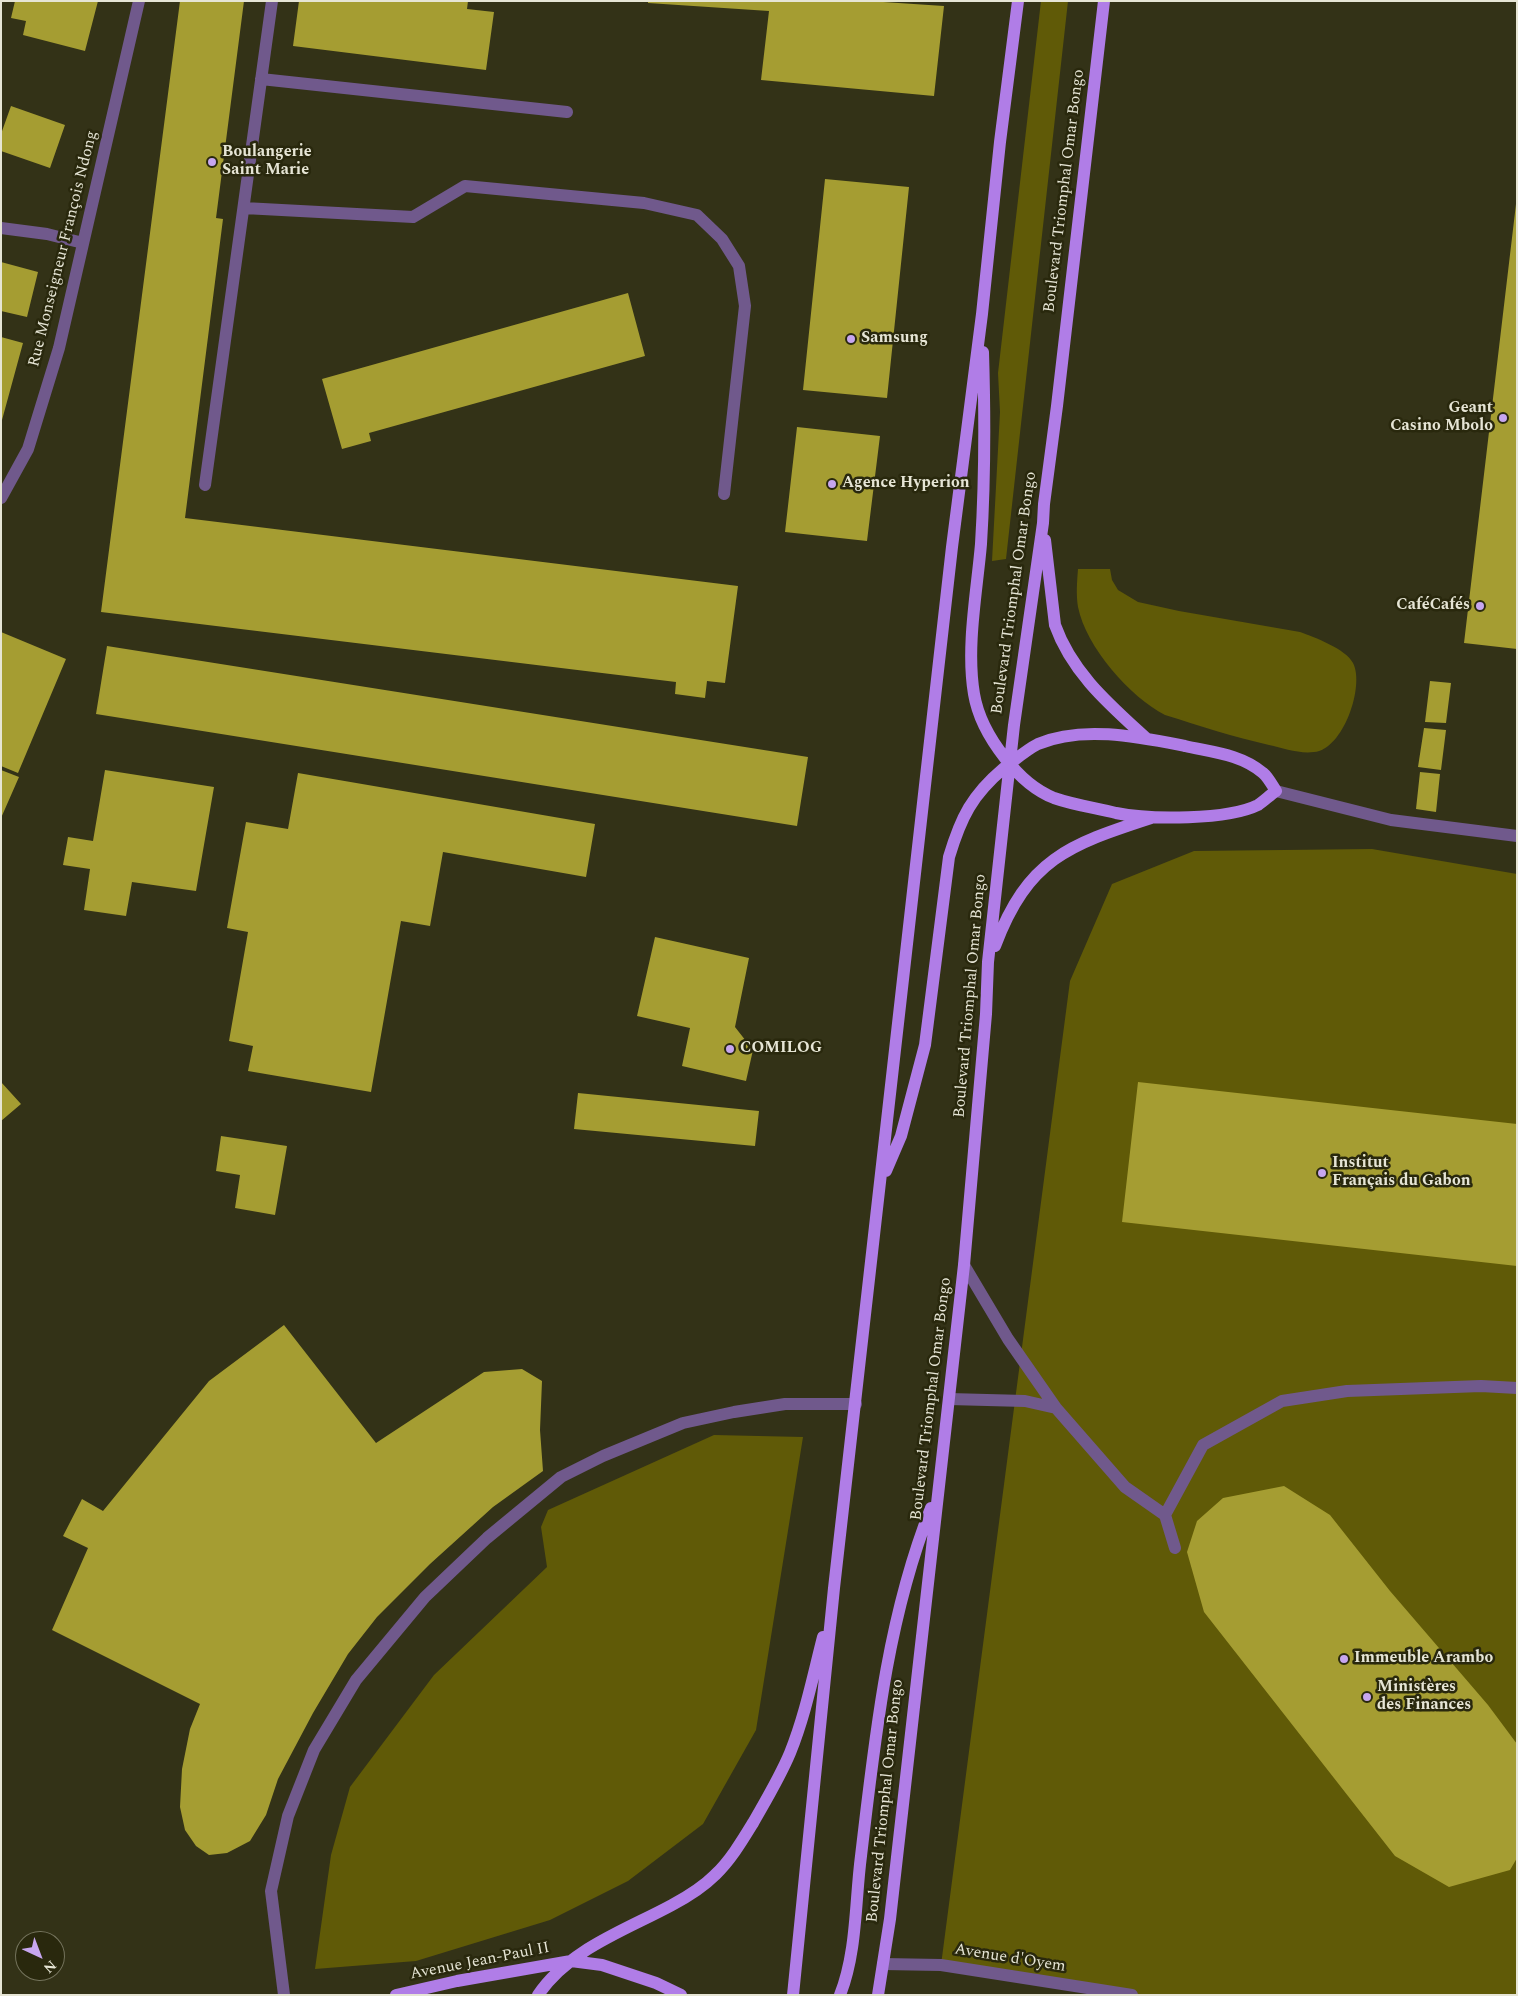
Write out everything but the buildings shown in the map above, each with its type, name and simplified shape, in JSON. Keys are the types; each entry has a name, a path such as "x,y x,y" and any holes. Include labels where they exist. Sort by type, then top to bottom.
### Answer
{"main road":[{"path":"793,1995 834,1588 952,547 982,314 1000,142 1018,1"},
{"name":"Boulevard Triomphal Omar Bongo","path":"878,1995 890,1919 964,1265 986,1014 988,962 1010,764 1043,523 1104,1"},
{"path":"880,1184 900,1136 925,1045 949,856 956,831 969,804 988,782 1010,764 1037,744 1055,739 1109,734 1146,738 1238,757 1264,773 1276,791 1258,805 1232,813 1196,817 1123,814 1077,805 1053,797 1027,783 1010,764 992,741 980,716 974,694 973,620 984,492 985,415 982,314"},
{"path":"1043,523 1054,616 1060,639 1093,689 1146,738"},
{"path":"988,962 1017,898 1036,873 1066,851 1088,840 1156,816"},
{"path":"840,1995 848,1966 882,1689 894,1626 910,1566 937,1492"},
{"path":"538,1995 554,1976 571,1961 595,1945 672,1905 696,1890 716,1875 731,1856 770,1794 790,1753 807,1701 834,1588"},
{"path":"571,1961 602,1965 656,1983 681,1995"},
{"name":"Avenue Jean-Paul II","path":"396,1995 456,1981 571,1961"}],"street":[{"name":"Rue Monseigneur François Ndong","path":"1,498 28,450 59,348 139,1"},
{"path":"205,485 272,1"},
{"path":"261,79 567,112"},
{"path":"244,208 413,216 465,186 644,203 697,215 722,240 739,266 745,306 724,494"},
{"path":"1,228 47,234 83,243"},
{"path":"1276,791 1391,820 1517,836"},
{"path":"964,1265 1008,1338 1056,1408 1125,1486 1165,1515 1175,1548"},
{"path":"1165,1515 1203,1445 1282,1401 1346,1390 1481,1386 1517,1388"},
{"path":"949,1399 1025,1401 1056,1408"},
{"path":"284,1995 271,1891 288,1816 314,1750 356,1680 425,1597 487,1538 561,1477 603,1456 683,1423 726,1413 784,1404 856,1404"},
{"name":"Avenue d'Oyem","path":"883,1964 942,1965 1132,1995"}],"shaded area":[{"path":"1041,1 1068,1 1006,559 992,561 1000,412 998,373"},
{"path":"1078,569 1110,569 1112,580 1118,590 1138,602 1300,632 1337,648 1353,663 1356,673 1354,701 1342,729 1324,749 1314,752 1303,752 1243,738 1165,715 1152,707 1124,683 1111,669 1090,638 1078,607"},
{"path":"1372,849 1517,874 1517,1995 1132,1995 941,1965 1070,981 1112,884 1194,851"},
{"path":"714,1435 803,1437 756,1730 703,1824 628,1881 550,1920 416,1961 315,1969 331,1855 350,1787 434,1675 547,1567 541,1527 548,1510"}],"place":[{"name":"Boulangerie Saint Marie","path":"212,162"},
{"name":"Samsung","path":"851,339"},
{"name":"Geant Casino Mbolo","path":"1503,418"},
{"name":"Agence Hyperion","path":"832,484"},
{"name":"CaféCafés","path":"1480,606"},
{"name":"COMILOG","path":"730,1049"},
{"name":"Institut Français du Gabon","path":"1322,1173"},
{"name":"Immeuble Arambo","path":"1344,1659"},
{"name":"Ministères des Finances","path":"1367,1697"}]}
